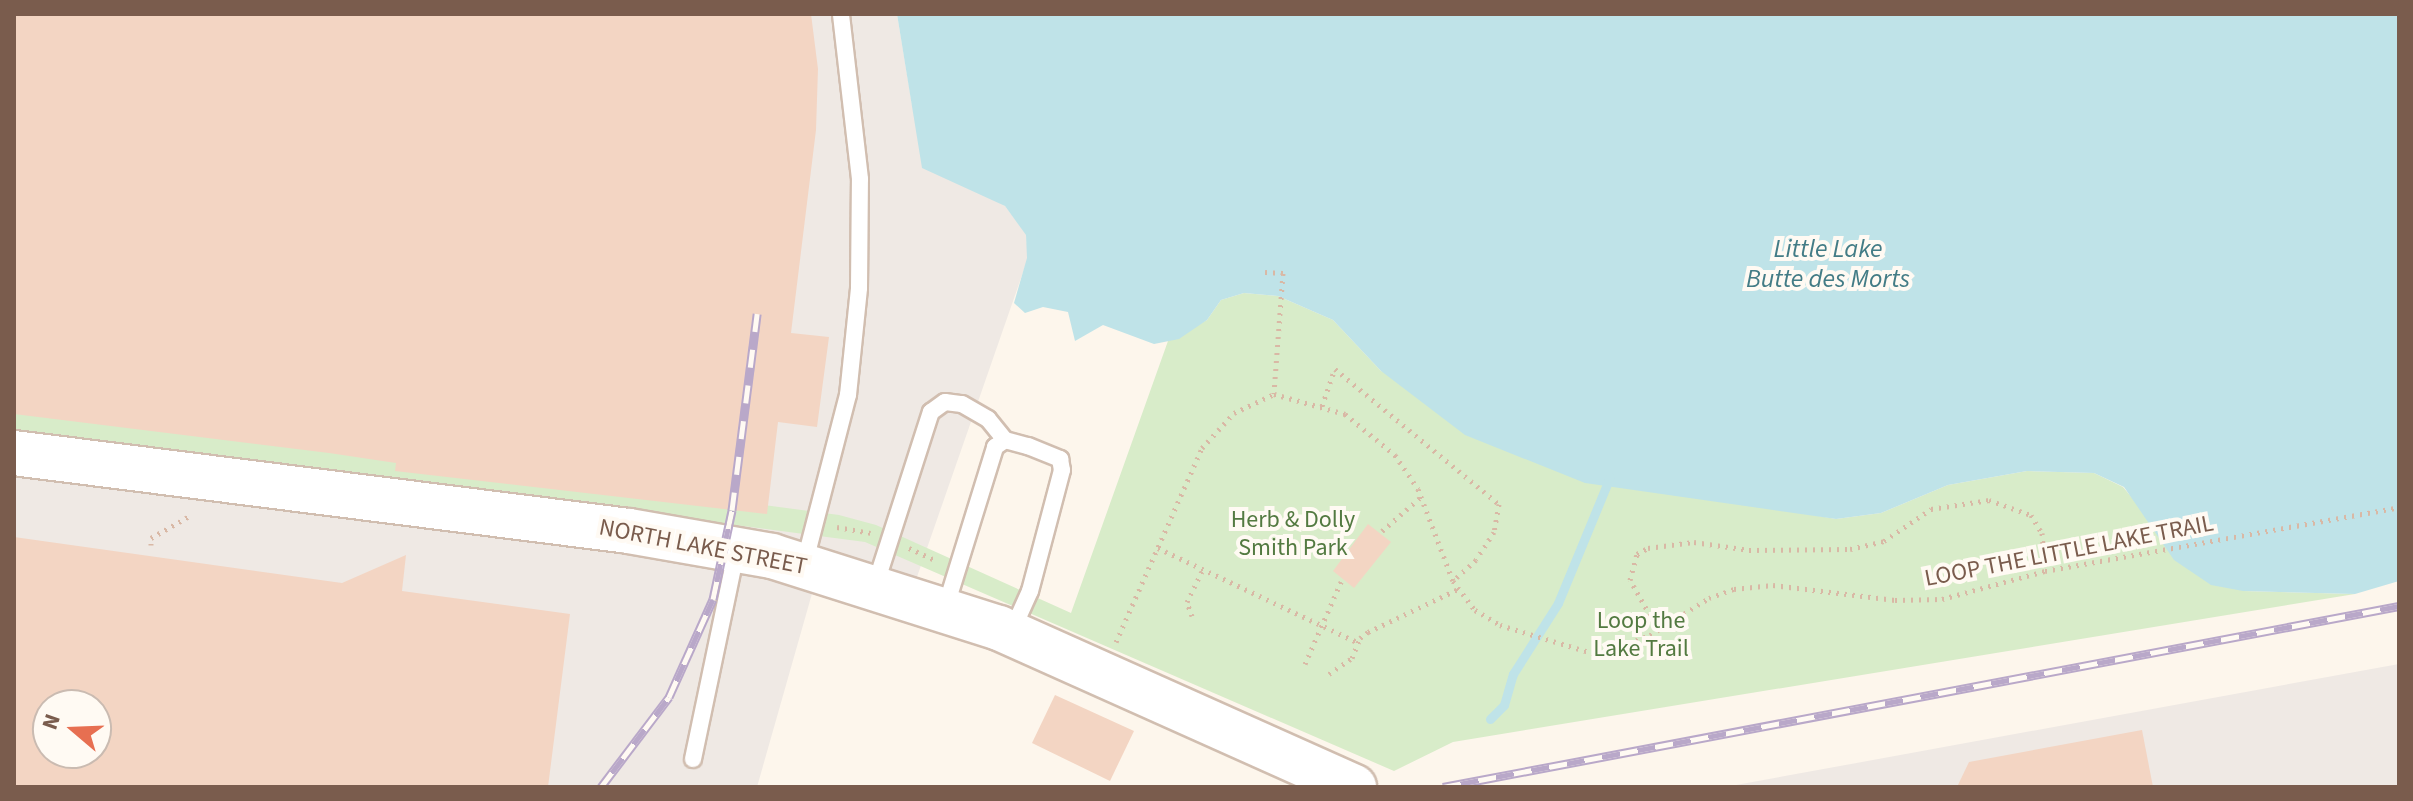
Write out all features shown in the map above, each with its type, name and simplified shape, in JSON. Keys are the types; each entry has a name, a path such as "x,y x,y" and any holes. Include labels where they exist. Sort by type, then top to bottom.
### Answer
{"main road":[{"name":"NORTH LAKE STREET","path":"14,453 737,549 804,565 1011,633 1347,786"}],"lane":[{"path":"804,565 848,395 859,288 860,179 841,14"},
{"path":"875,586 931,412 945,402 962,404 988,419 1005,440 1060,459 1062,470 1030,591 1011,633"},
{"path":"945,609 995,447 1005,440"},
{"path":"693,759 737,549"}],"path":[{"path":"1117,641 1215,431 1234,413 1274,394 1283,273 1265,272"},
{"path":"1322,406 1335,369 1499,504 1494,532 1476,560 1453,581"},
{"name":"LOOP THE LITTLE LAKE TRAIL","path":"1274,394 1322,406 1372,433 1395,455 1422,496 1453,581 1475,610 1500,625 1560,646 1599,655 1658,629 1734,589 1773,585 1895,600 1942,599 2067,566 2399,507"},
{"path":"1382,531 1422,496"},
{"path":"1658,629 1630,580 1637,554 1648,548 1694,542 1749,550 1850,549 1884,541 1931,509 1989,500 2031,515 2042,533 2045,571"},
{"path":"151,545 151,538 191,515"},
{"path":"1158,548 1359,643"},
{"path":"1192,616 1187,602 1203,569"},
{"path":"1305,664 1341,582"},
{"path":"1329,674 1352,658 1368,632 1458,589"}],"shaded area":[{"path":"14,14 897,14 912,105 977,191 1005,206 1026,234 1028,258 910,597 819,569 757,787 14,787"},
{"path":"2399,664 2399,787 1725,787"}],"green space":[{"name":"Herb & Dolly Smith Park","path":"1244,293 1278,296 1333,320 1381,371 1784,510 1836,519 1881,513 1948,485 2027,471 2094,473 2123,487 2138,505 2399,527 2243,591 2355,594 1453,742 1394,771 865,542 14,431 14,405 839,515 876,525 1071,613 1168,341 1207,320 1221,300"}],"water":[{"name":"Little Lake Butte des Morts","path":"897,14 2399,14 2399,581 2355,594 2243,591 2211,585 2174,560 2124,487 2094,473 2027,471 1948,485 1881,513 1836,519 1585,483 1465,435 1381,371 1333,320 1278,296 1244,293 1221,300 1207,320 1179,339 1154,344 1103,325 1075,341 1068,312 1043,307 1025,313 1014,303 1027,258 1026,235 1005,206 922,168"}],"building":[{"path":"14,14 811,14 818,69 816,130 791,333 829,337 817,427 778,422 767,514 395,471 396,463 14,414"},
{"path":"1368,524 1391,542 1354,588 1333,571"},
{"path":"14,537 342,583 406,555 402,591 570,614 548,787 14,787"},
{"path":"1055,695 1134,731 1110,781 1032,743"},
{"path":"2142,730 2153,787 1957,787 1969,762"}],"waterway":[{"path":"1490,719 1504,705 1513,674 1558,603 1610,477"}],"railway":[{"path":"601,787 669,697 713,599 732,510 757,314"},
{"path":"1443,787 2399,606"}],"park label":[{"name":"Loop the Lake Trail","path":"1641,635"}]}
